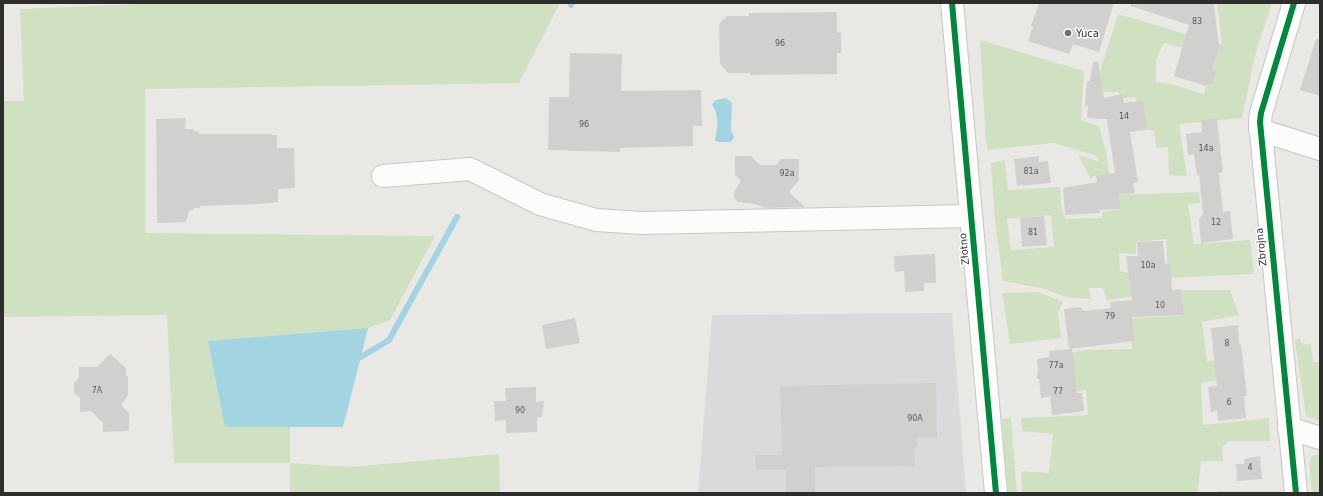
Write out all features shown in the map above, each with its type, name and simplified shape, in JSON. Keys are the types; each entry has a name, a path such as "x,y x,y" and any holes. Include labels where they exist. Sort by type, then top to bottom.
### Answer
{"street":[{"name":"Złotno","path":"952,3 996,493"},
{"name":"Zbrojna","path":"1294,3 1261,113 1260,130 1296,493"},
{"path":"1260,130 1320,149"},
{"path":"383,176 470,169 540,204 596,220 641,222 971,216"},
{"path":"1290,428 1320,438"}],"shaded area":[{"path":"952,313 966,493 698,493 712,315"}],"green space":[{"path":"167,3 560,3 519,83 145,89 145,233 435,236 390,320 368,328 208,341 225,427 290,427 290,463 174,463 167,315 3,317 3,101 24,101 20,9"},
{"path":"1217,3 1272,3 1255,55 1242,118 1179,124 1187,176 1169,175 1168,147 1157,148 1154,131 1143,129 1135,97 1120,99 1119,92 1099,92 1099,75 1118,14 1222,45","holes":["1164,43 1216,57 1212,69 1217,71 1212,85 1207,84 1204,94 1172,84 1156,82 1156,59"]},
{"path":"980,40 1084,71 1081,120 1099,126 1106,152 1110,177 1094,176 1091,179 1078,155 1097,161 1099,159 1094,155 1054,143 988,150 986,140"},
{"path":"1005,160 1008,190 1060,187 1061,204 1065,219 1102,218 1102,212 1121,209 1119,195 1199,192 1200,203 1188,204 1194,244 1250,240 1254,274 1168,278 1166,239 1136,242 1136,254 1119,253 1120,271 1134,275 1138,296 1107,300 1103,288 1089,288 1091,299 1066,297 1041,288 1003,281 995,220 991,163","holes":["1051,215 1054,247 1011,250 1007,219"]},
{"path":"1178,290 1230,290 1239,315 1202,322 1207,361 1219,360 1226,379 1201,383 1203,425 1269,418 1270,441 1230,441 1222,447 1223,461 1201,461 1198,489 1196,493 1022,493 1021,471 1049,473 1053,434 1022,431 1021,418 1088,415 1086,390 1068,393 1068,353 1086,350 1132,349 1130,318 1179,316"},
{"path":"1038,292 1063,302 1058,313 1061,338 1010,344 1002,293"},
{"path":"1300,338 1302,345 1311,343 1313,362 1320,362 1320,421 1306,416 1295,340"},
{"path":"1011,418 1017,493 1007,493 1002,419"},
{"path":"499,454 500,493 290,493 290,463 350,467"},
{"path":"1320,454 1320,493 1312,493 1309,464 1312,456"},
{"path":"1217,491 1281,491 1281,493 1218,493"}],"water":[{"path":"726,98 732,103 731,130 734,137 731,142 718,142 715,140 717,117 712,104 716,100"},
{"path":"368,328 343,427 225,427 208,341"}],"building":[{"name":"Yuca","path":"1039,3 1114,3 1099,52 1073,44 1069,54 1028,41 1033,27 1031,26"},
{"path":"1131,3 1214,3 1219,48 1212,69 1217,70 1212,85 1207,84 1206,86 1174,76 1189,25 1131,6"},
{"path":"837,12 837,33 841,32 841,53 837,53 837,74 750,75 750,73 728,73 720,64 719,24 727,16 749,16 749,13"},
{"path":"1316,39 1320,40 1320,96 1300,90"},
{"path":"570,53 622,54 621,91 701,90 702,126 693,126 693,146 620,148 620,152 548,150 549,97 569,97"},
{"path":"1093,62 1098,62 1104,98 1122,94 1124,103 1143,101 1147,130 1130,132 1138,182 1133,183 1135,193 1119,195 1121,209 1099,210 1100,213 1065,215 1063,188 1097,182 1096,176 1115,173 1107,119 1087,118 1088,106 1085,106 1087,81 1090,81"},
{"path":"186,118 185,129 193,129 194,131 199,132 199,134 277,135 277,148 294,148 295,188 278,189 278,202 200,206 200,208 189,210 186,222 157,223 156,119"},
{"path":"1217,118 1223,172 1219,173 1223,212 1230,211 1233,239 1201,243 1199,220 1203,214 1199,175 1197,176 1194,154 1188,155 1186,134 1202,132 1201,120"},
{"path":"735,156 751,156 760,165 776,165 781,159 799,159 799,180 789,192 805,207 765,208 755,204 738,202 734,198 734,192 741,181 735,175"},
{"path":"1039,156 1039,162 1048,161 1051,183 1017,186 1014,159"},
{"path":"1044,216 1047,245 1022,247 1020,218"},
{"path":"1163,241 1165,264 1170,263 1172,290 1181,289 1184,315 1132,317 1135,341 1069,349 1064,309 1080,307 1084,311 1111,308 1110,302 1132,300 1126,256 1138,256 1137,242"},
{"path":"935,254 936,283 924,283 924,291 905,292 904,271 895,272 894,256"},
{"path":"575,318 580,343 546,349 542,325"},
{"path":"1238,325 1239,344 1241,344 1247,396 1244,396 1246,418 1218,421 1217,411 1211,412 1208,387 1217,386 1211,328"},
{"path":"1072,349 1077,393 1082,393 1084,411 1052,415 1050,396 1041,398 1039,379 1037,379 1037,359 1049,357 1049,351"},
{"path":"110,354 126,368 126,375 128,377 128,395 121,405 129,413 129,431 103,432 103,423 91,411 80,412 80,398 74,393 74,383 79,378 79,367 97,367"},
{"path":"936,383 937,437 917,438 917,447 914,447 915,466 815,467 815,493 786,493 786,470 756,470 755,455 782,455 780,386"},
{"path":"536,387 536,402 544,401 542,417 537,417 537,432 506,433 506,420 495,421 494,401 506,401 505,388"},
{"path":"1260,456 1262,479 1237,481 1236,464 1244,464 1244,459"}],"waterway":[{"path":"361,357 389,340 457,217"}],"cycle path":[{"path":"952,3 996,493"},
{"path":"1294,3 1261,113 1260,122 1296,493"}],"place":[{"name":"Yuca","path":"1068,33"}]}
